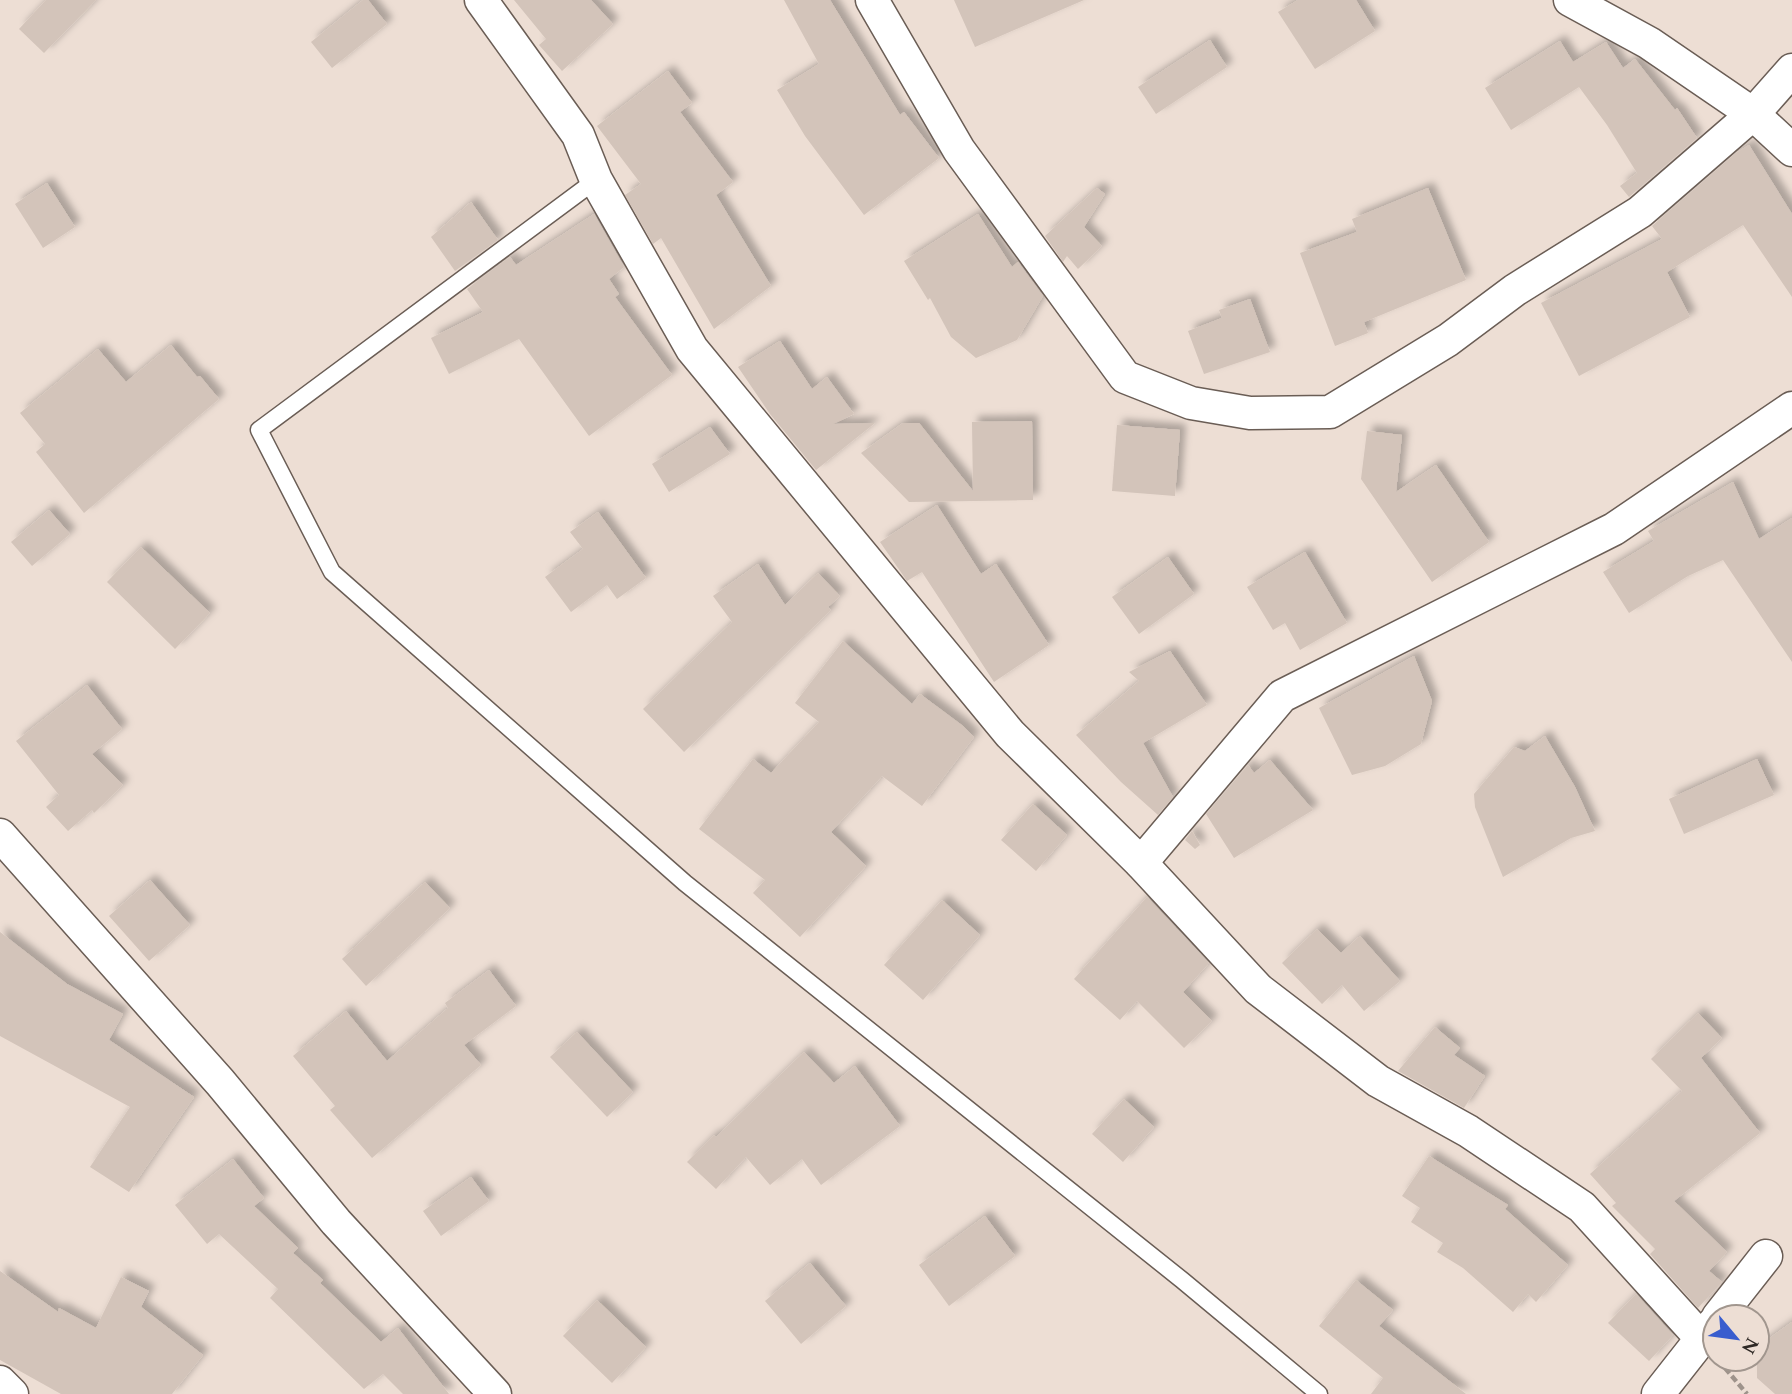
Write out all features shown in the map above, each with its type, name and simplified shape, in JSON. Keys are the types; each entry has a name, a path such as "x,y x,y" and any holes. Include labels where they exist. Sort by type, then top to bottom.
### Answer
{"street":[{"path":"481,0 578,135 596,180 692,349 1010,734 1141,863 1258,989 1378,1081 1468,1131 1582,1207 1701,1322"},
{"path":"872,0 959,150 1125,377 1191,403 1250,413 1330,412 1448,340 1515,290 1640,212 1753,114 1792,70"},
{"path":"1570,0 1649,43 1753,114 1792,149"},
{"path":"1141,863 1282,696 1614,529 1792,408"},
{"path":"0,835 220,1082 337,1222 495,1394"},
{"path":"1734,1303 1766,1256"},
{"path":"1658,1394 1701,1347"},
{"path":"0,1382 12,1394"}],"lane":[{"path":"596,180 259,430 332,572 685,883 1182,1280 1319,1394"}],"path":[{"path":"1735,1373 1747,1394"}],"building":[{"path":"46,0 96,0 44,53 19,29"},
{"path":"363,0 368,0 387,24 332,68 311,42"},
{"path":"514,0 591,0 613,24 562,71 539,45 546,39"},
{"path":"784,0 830,0 900,115 904,112 939,158 864,215 805,136 777,90 819,64"},
{"path":"954,0 1084,0 975,47"},
{"path":"1298,0 1356,0 1375,31 1315,69 1278,12"},
{"path":"1210,40 1227,67 1156,114 1138,87"},
{"path":"1560,41 1573,62 1606,42 1623,68 1635,59 1675,110 1677,108 1697,138 1629,197 1620,186 1637,173 1579,87 1511,130 1485,88"},
{"path":"668,71 692,103 680,112 733,182 716,195 771,286 714,329 661,238 653,244 625,195 641,184 597,126"},
{"path":"1749,145 1792,214 1792,297 1743,225 1667,272 1690,317 1579,376 1541,303 1662,239 1652,226 1736,153"},
{"path":"47,183 75,227 43,248 15,204"},
{"path":"1097,188 1105,194 1084,227 1102,246 1078,269 1067,256 1063,262 1045,236"},
{"path":"1428,188 1466,280 1364,322 1368,333 1335,346 1300,253 1357,232 1352,219"},
{"path":"471,202 498,240 455,271 431,237"},
{"path":"594,214 624,267 609,279 619,294 615,297 672,375 589,436 519,339 449,374 431,338 483,312 467,289 510,257 516,265"},
{"path":"978,214 1012,267 1018,262 1043,296 1017,340 976,358 951,337 930,298 928,300 904,261"},
{"path":"1250,299 1270,352 1204,374 1188,331 1222,318 1219,310"},
{"path":"780,341 812,389 827,377 854,414 833,424 875,423 816,470 770,414 738,367"},
{"path":"171,345 219,399 84,513 36,452 45,444 20,413 98,349 126,382"},
{"path":"1032,421 1033,500 909,502 861,453 903,423 919,423 973,491 972,422"},
{"path":"1117,425 1180,430 1175,496 1112,491"},
{"path":"710,427 730,454 669,492 652,464"},
{"path":"1367,431 1402,435 1396,492 1436,465 1489,542 1432,582 1361,479"},
{"path":"1733,482 1759,539 1792,518 1792,662 1723,560 1688,576 1629,613 1603,572 1654,541 1648,531"},
{"path":"937,505 981,574 996,564 1049,645 994,682 922,572 907,581 880,542"},
{"path":"49,510 70,534 32,566 11,542"},
{"path":"598,512 646,578 617,599 607,585 571,612 545,577 583,549 570,532"},
{"path":"141,547 210,613 175,649 107,582"},
{"path":"1305,552 1347,623 1300,650 1285,623 1273,630 1247,587"},
{"path":"1168,557 1194,594 1139,634 1112,597"},
{"path":"758,564 785,605 818,573 840,596 828,607 831,610 684,752 643,709 732,622 713,596"},
{"path":"843,641 912,704 920,694 974,737 922,806 882,776 831,832 866,866 800,937 753,893 765,880 699,829 753,759 771,773 819,722 795,703"},
{"path":"1170,651 1207,705 1143,743 1173,797 1158,815 1121,782 1076,735 1139,681 1129,672"},
{"path":"1414,656 1432,701 1421,744 1385,766 1352,775 1319,708"},
{"path":"87,685 122,729 92,754 123,785 94,813 92,810 68,831 46,807 59,795 16,741"},
{"path":"1545,736 1575,787 1595,831 1571,838 1503,877 1475,807 1474,794 1514,747 1525,751"},
{"path":"1757,759 1774,795 1684,834 1669,799"},
{"path":"1270,760 1313,810 1234,858 1206,814 1248,765 1254,773"},
{"path":"1033,804 1067,835 1036,871 1001,840"},
{"path":"1192,831 1200,845 1195,849 1185,840"},
{"path":"150,880 190,925 149,961 109,916"},
{"path":"425,882 450,908 366,986 342,959"},
{"path":"1147,897 1209,963 1183,992 1212,1021 1184,1048 1137,1001 1120,1020 1074,979"},
{"path":"942,900 980,935 923,1000 884,965"},
{"path":"1317,929 1341,953 1360,936 1400,981 1364,1011 1342,985 1322,1004 1282,963"},
{"path":"0,932 67,984 123,1014 109,1040 194,1097 129,1192 90,1167 130,1107 0,1036"},
{"path":"489,970 516,1006 464,1045 481,1065 372,1158 330,1110 335,1106 293,1056 346,1011 387,1061 448,1008 445,1003"},
{"path":"1698,1013 1722,1038 1701,1058 1760,1133 1674,1201 1727,1252 1709,1271 1722,1282 1698,1308 1650,1254 1655,1249 1612,1206 1616,1203 1590,1174 1682,1091 1651,1059"},
{"path":"1435,1027 1460,1048 1454,1055 1485,1076 1464,1108 1398,1071"},
{"path":"577,1032 633,1092 607,1117 550,1057"},
{"path":"804,1052 834,1083 855,1066 900,1126 821,1185 802,1159 770,1185 746,1157 716,1189 687,1162"},
{"path":"1124,1099 1154,1127 1123,1162 1092,1134"},
{"path":"1429,1156 1508,1205 1505,1209 1568,1265 1536,1302 1528,1294 1513,1312 1463,1268 1437,1252 1443,1243 1411,1222 1420,1208 1402,1196"},
{"path":"233,1159 264,1198 254,1206 298,1248 293,1253 323,1280 320,1283 381,1342 398,1328 449,1394 403,1394 383,1374 364,1389 270,1298 278,1289 219,1234 207,1244 175,1205"},
{"path":"471,1177 489,1201 441,1236 423,1211"},
{"path":"985,1216 1015,1256 949,1306 919,1265"},
{"path":"810,1263 846,1306 801,1344 765,1301"},
{"path":"0,1271 58,1312 59,1308 96,1328 121,1277 149,1291 141,1307 203,1355 172,1394 61,1394 0,1360"},
{"path":"1356,1280 1393,1310 1379,1326 1466,1394 1371,1394 1383,1378 1319,1326"},
{"path":"1636,1294 1673,1335 1649,1361 1608,1323"},
{"path":"597,1300 646,1347 612,1383 563,1336"},
{"path":"1792,1322 1792,1394 1775,1394 1757,1378 1757,1373 1771,1373 1771,1337"}]}
